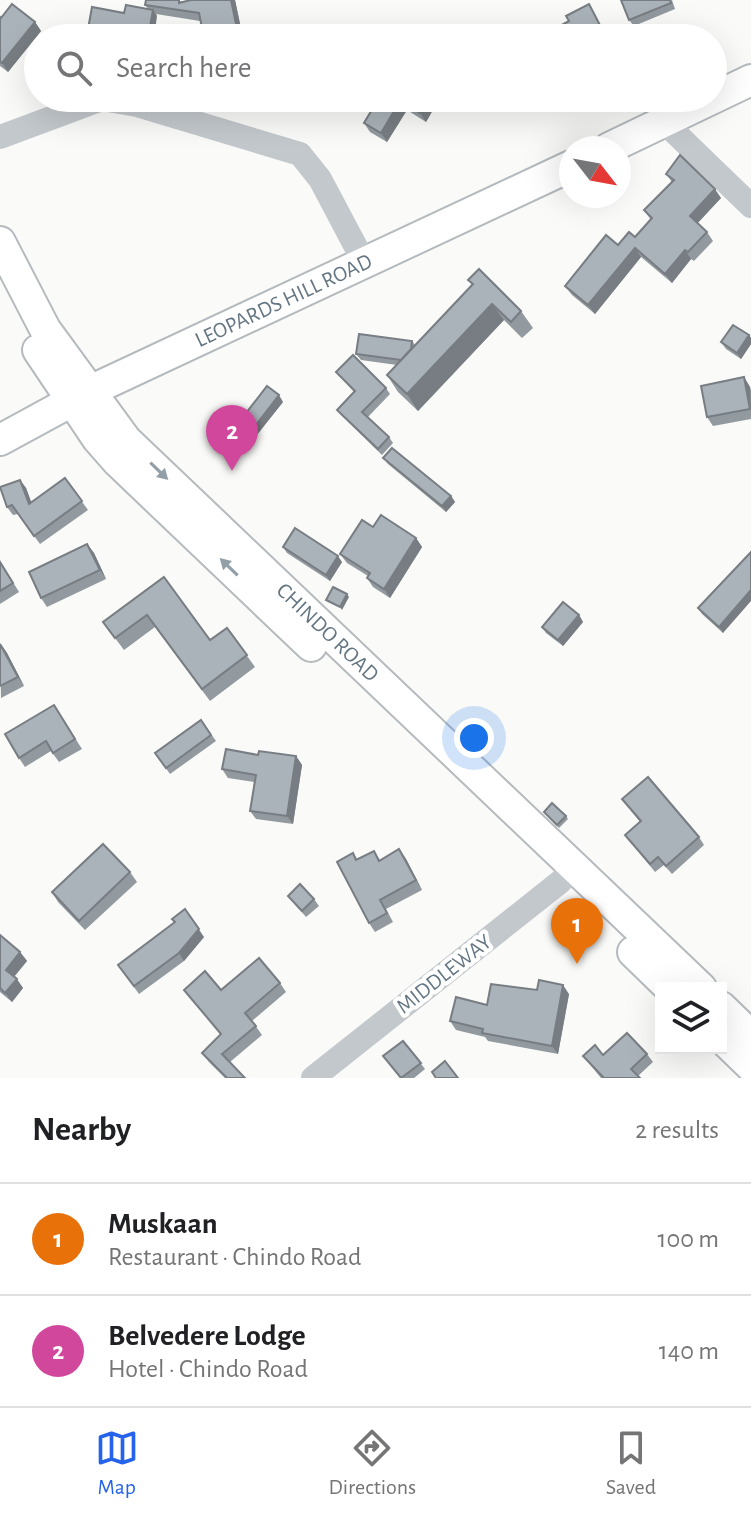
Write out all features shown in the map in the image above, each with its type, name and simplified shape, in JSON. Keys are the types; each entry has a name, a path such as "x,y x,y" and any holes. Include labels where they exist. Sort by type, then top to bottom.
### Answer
{"main road":[{"path":"727,92 751,80"},
{"path":"631,138 685,112"},
{"name":"LEOPARDS HILL ROAD","path":"12,433 81,395 559,172"},
{"name":"CHINDO ROAD","path":"0,242 45,329 51,352"},
{"name":"CHINDO ROAD","path":"0,287 51,352 112,439 567,875 694,982"},
{"path":"12,433 42,379 51,352 84,367 112,374 139,368"},
{"path":"12,433 62,424 112,439 121,415 125,390 139,368"},
{"name":"CHINDO ROAD","path":"567,875 665,982"},
{"path":"727,1013 751,1036"},
{"path":"727,1043 751,1066"}],"street":[{"path":"0,137 67,112"},
{"path":"160,112 300,154 320,179 365,264"},
{"path":"664,122 751,206"},
{"name":"MIDDLEWAY","path":"313,1078 567,875"}],"building":[{"path":"146,0 179,0 179,3 231,0 236,24 201,24 199,13 145,5"},
{"path":"621,0 670,0 671,3 629,20"},
{"path":"12,4 35,22 24,24 24,36 2,63 0,62 1,18"},
{"path":"589,4 599,24 564,24 569,21 566,16"},
{"path":"126,5 153,10 150,24 89,24 92,7 124,13"},
{"path":"371,112 393,112 381,133 364,123"},
{"path":"680,155 715,189 690,216 707,232 688,252 685,250 665,274 635,248 588,305 565,286 606,235 618,245 629,232 635,237 652,218 644,210 674,180 666,174"},
{"path":"479,269 521,311 511,322 492,304 407,394 387,375 473,284 468,280"},
{"path":"733,325 749,335 737,353 721,342"},
{"path":"359,334 412,341 411,349 401,360 356,354"},
{"path":"353,355 386,388 362,412 389,437 378,449 337,410 355,391 336,372"},
{"path":"744,377 750,409 707,417 701,386"},
{"path":"267,386 279,395 248,435 236,426"},
{"path":"392,448 451,496 442,506 383,458"},
{"path":"65,478 82,501 34,536 12,505 7,507 0,487 20,480 29,504"},
{"path":"381,515 416,538 384,589 367,578 370,573 340,554 362,520 373,527"},
{"path":"295,528 338,556 326,575 283,547"},
{"path":"87,544 100,570 41,598 29,572"},
{"path":"751,552 751,590 719,627 698,608"},
{"path":"0,562 13,583 0,591"},
{"path":"164,577 210,640 227,628 247,655 202,689 147,615 115,638 103,622"},
{"path":"333,587 347,594 340,607 326,600"},
{"path":"563,602 579,615 558,640 542,627"},
{"path":"0,644 18,677 0,686"},
{"path":"54,705 75,739 53,753 46,741 19,758 5,734"},
{"path":"201,720 211,735 166,768 155,753"},
{"path":"226,749 258,755 259,751 296,756 287,816 250,811 256,775 222,769"},
{"path":"648,777 699,837 666,866 658,857 650,864 625,835 641,821 622,799"},
{"path":"552,803 566,816 557,825 544,812"},
{"path":"103,844 130,872 79,921 52,892"},
{"path":"399,849 416,880 380,900 387,913 369,923 337,862 353,853 356,860 374,851 379,861"},
{"path":"300,884 314,899 302,911 288,896"},
{"path":"185,909 199,929 179,953 134,986 118,965 175,922 172,919"},
{"path":"0,935 20,952 6,970 17,979 5,993 0,988"},
{"path":"259,958 280,983 245,1013 256,1026 222,1054 245,1078 227,1078 202,1053 221,1034 184,990 205,971 221,990"},
{"path":"539,980 563,985 552,1046 482,1033 483,1029 450,1021 456,997 487,1005 491,984 537,990"},
{"path":"627,1033 647,1054 631,1069 640,1078 604,1078 583,1056 595,1045 603,1055"},
{"path":"403,1041 421,1063 401,1078 383,1056"},
{"path":"445,1061 458,1078 436,1078 432,1072"}],"place":[{"name":"Belvedere Lodge","path":"232,471"},
{"name":"Muskaan","path":"577,964"}]}
